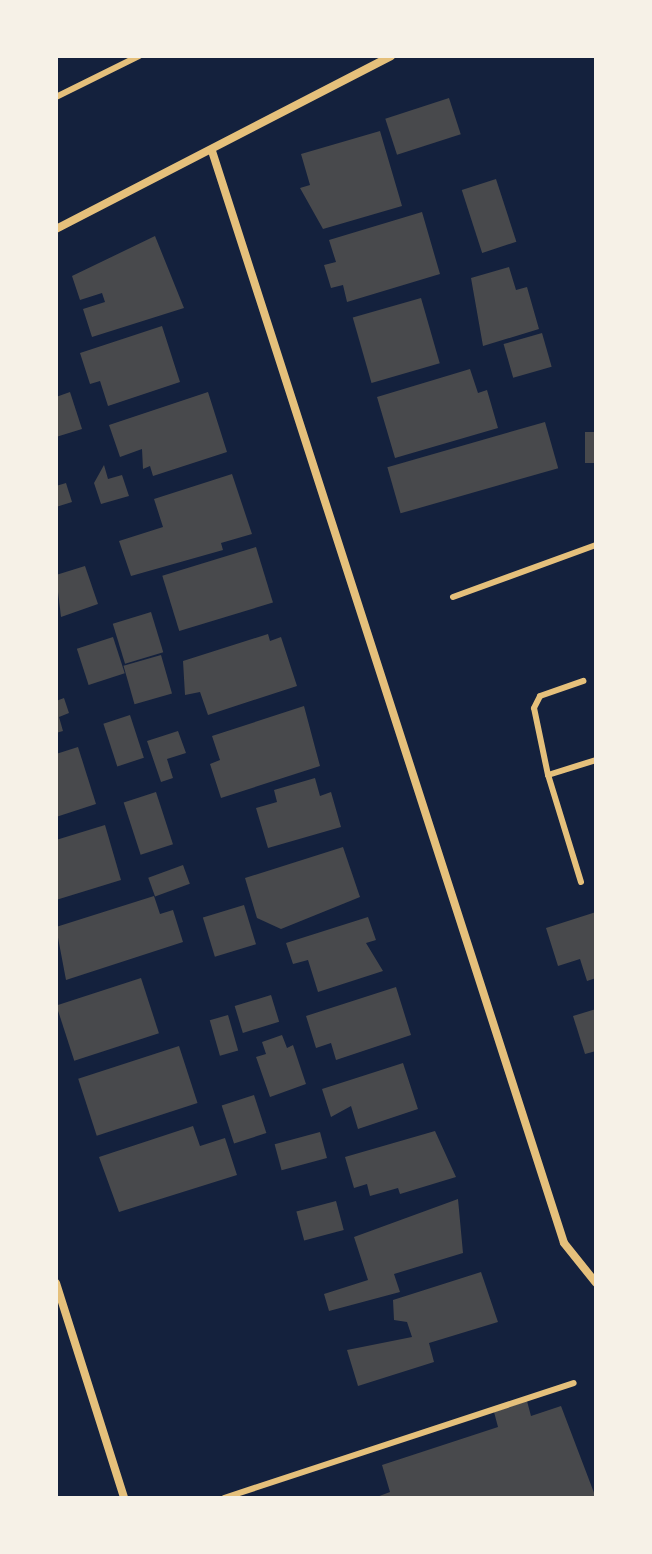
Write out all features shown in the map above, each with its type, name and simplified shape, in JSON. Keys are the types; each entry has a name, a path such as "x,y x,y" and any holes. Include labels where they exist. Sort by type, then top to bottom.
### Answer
{"street":[{"path":"56,229 391,56"},
{"path":"212,151 564,1243 596,1283"},
{"path":"56,1283 124,1498"}],"lane":[{"path":"56,97 139,56"},
{"path":"453,597 596,545"},
{"path":"581,882 548,775 534,708 540,696 583,681"},
{"path":"548,775 596,760"},
{"path":"224,1498 574,1383"}],"building":[{"path":"449,98 461,134 397,155 385,119"},
{"path":"380,131 402,206 323,229 300,188 310,185 301,154"},
{"path":"496,179 516,242 482,253 462,190"},
{"path":"422,212 440,274 347,302 343,285 331,288 324,265 336,262 329,240"},
{"path":"155,236 184,308 92,337 83,309 105,302 102,293 80,300 72,276"},
{"path":"509,267 516,290 527,287 539,329 483,346 471,278"},
{"path":"421,298 440,363 371,383 353,318"},
{"path":"162,326 180,382 108,406 100,381 90,384 80,353"},
{"path":"542,333 552,367 513,378 504,344"},
{"path":"470,369 478,393 487,390 498,428 395,458 377,397"},
{"path":"70,392 82,429 56,437 56,397"},
{"path":"208,392 227,452 153,476 150,466 143,469 142,449 120,457 109,425"},
{"path":"545,422 558,468 401,513 387,467"},
{"path":"585,432 596,432 596,463 585,463"},
{"path":"104,465 108,479 122,475 129,496 101,504 94,483"},
{"path":"232,474 252,534 221,543 223,550 131,576 119,541 163,527 154,499"},
{"path":"66,483 72,502 56,507 56,486"},
{"path":"256,547 273,602 179,631 162,576"},
{"path":"85,566 98,604 61,617 56,575"},
{"path":"151,612 163,652 125,664 113,624"},
{"path":"268,634 270,641 281,637 297,686 208,715 200,692 185,695 183,661"},
{"path":"113,637 125,673 89,685 77,649"},
{"path":"161,655 172,693 135,704 124,666"},
{"path":"64,698 69,713 59,717 63,731 56,733 56,701"},
{"path":"304,706 320,766 221,798 210,764 220,760 212,736"},
{"path":"130,715 144,758 117,766 103,724"},
{"path":"178,731 186,753 167,759 173,778 161,782 147,741"},
{"path":"78,747 96,804 56,817 56,754"},
{"path":"315,778 320,796 331,792 341,827 268,848 256,808 277,802 274,790"},
{"path":"156,792 173,844 141,855 124,803"},
{"path":"105,825 121,880 56,900 56,840"},
{"path":"343,847 360,897 281,929 257,918 245,878"},
{"path":"183,865 190,884 155,896 148,878"},
{"path":"154,896 160,914 173,910 183,942 66,980 56,927"},
{"path":"244,905 256,944 215,957 203,918"},
{"path":"596,912 596,978 587,981 580,959 558,966 546,928"},
{"path":"368,917 376,940 366,943 383,971 318,992 308,960 293,964 286,943"},
{"path":"141,978 159,1033 74,1061 56,1006"},
{"path":"396,987 411,1035 336,1060 331,1043 316,1048 306,1016"},
{"path":"271,995 279,1022 243,1033 235,1006"},
{"path":"596,1009 596,1051 585,1054 573,1016"},
{"path":"228,1015 238,1051 220,1056 210,1020"},
{"path":"282,1035 287,1048 293,1045 306,1084 270,1097 256,1057 266,1054 262,1042"},
{"path":"179,1046 198,1103 97,1136 78,1079"},
{"path":"403,1063 418,1109 358,1129 351,1106 331,1117 322,1089"},
{"path":"254,1095 266,1133 234,1144 222,1106"},
{"path":"193,1126 200,1146 225,1138 237,1175 119,1212 99,1157"},
{"path":"435,1131 456,1177 400,1194 398,1188 370,1196 367,1184 354,1188 345,1157"},
{"path":"320,1132 327,1158 282,1170 275,1144"},
{"path":"458,1199 463,1253 394,1274 400,1292 329,1311 324,1294 368,1280 354,1237"},
{"path":"336,1201 344,1230 304,1241 296,1212"},
{"path":"481,1272 498,1322 429,1343 434,1362 358,1386 347,1350 412,1337 407,1322 394,1320 393,1300"},
{"path":"527,1401 531,1416 561,1406 596,1498 374,1498 390,1492 382,1465 498,1427 494,1412"}]}
